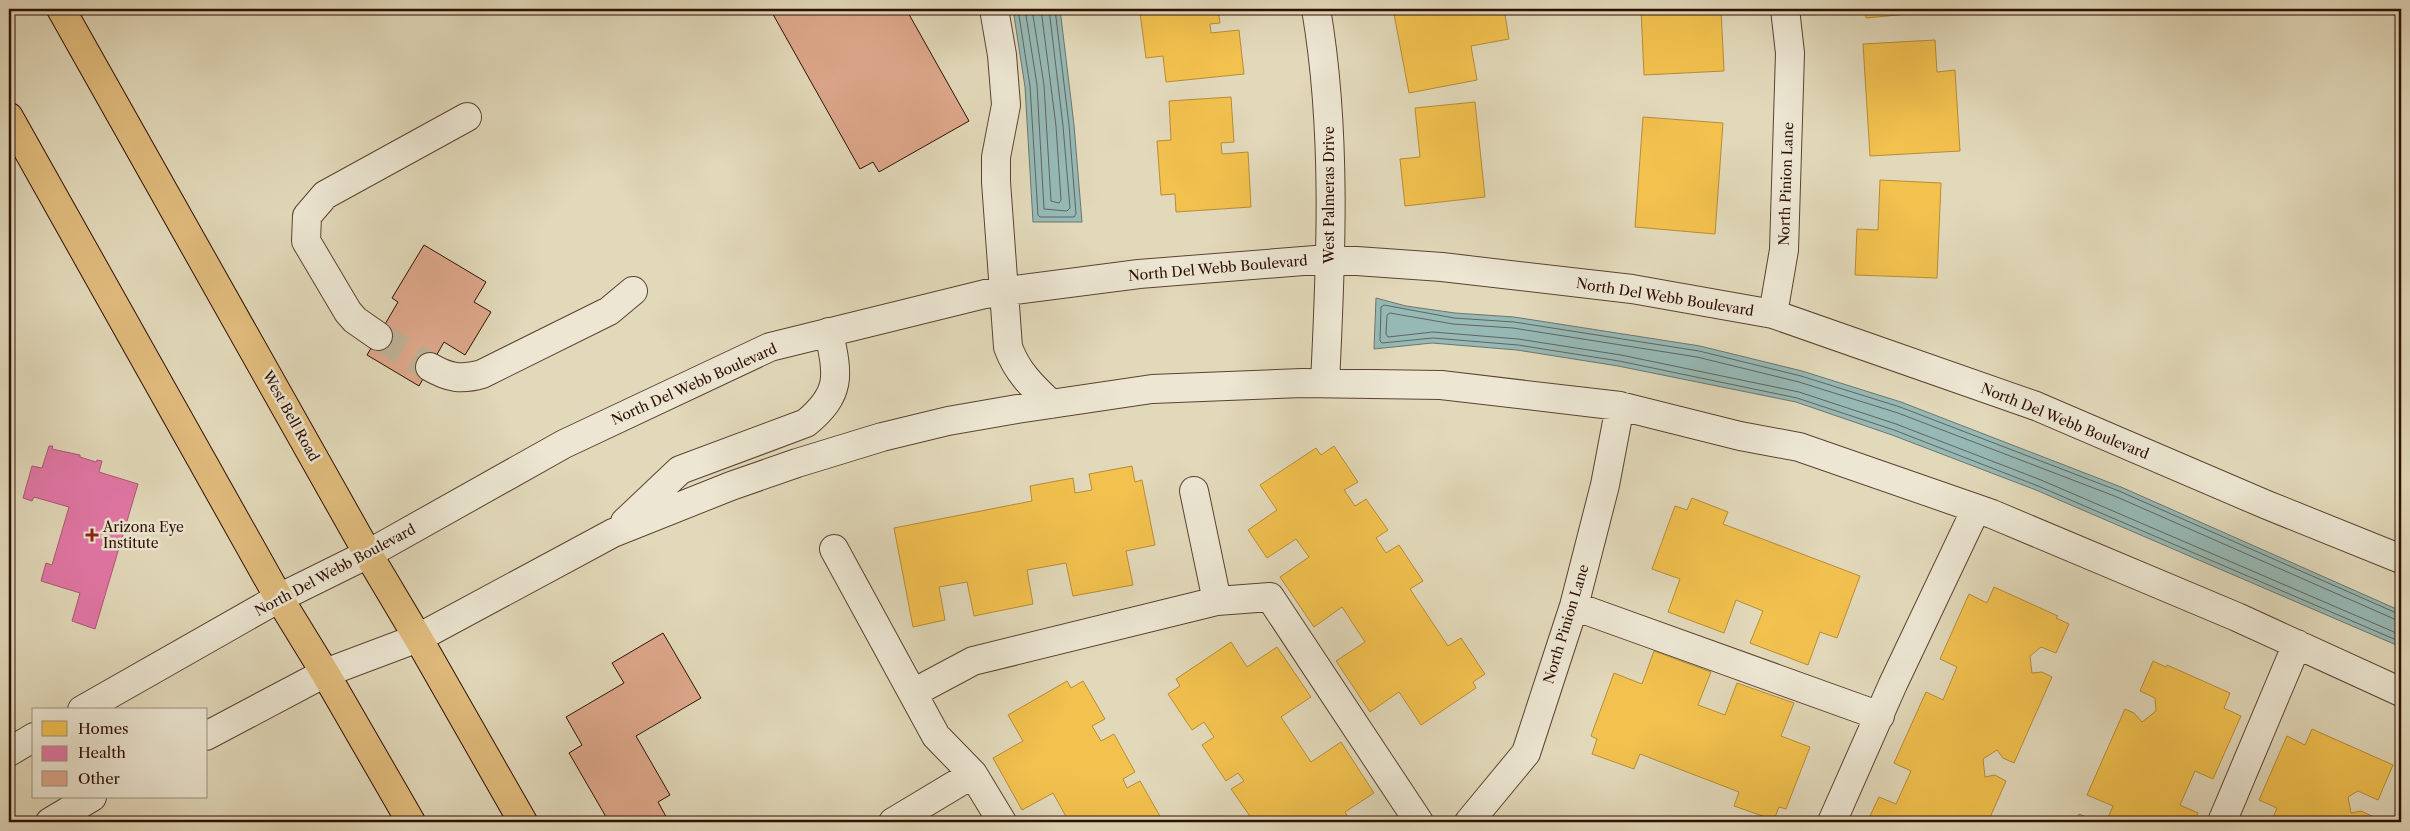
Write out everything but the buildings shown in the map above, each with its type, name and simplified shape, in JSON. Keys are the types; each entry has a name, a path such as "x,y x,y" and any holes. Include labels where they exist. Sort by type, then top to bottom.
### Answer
{"main road":[{"name":"West Bell Road","path":"61,9 368,554 523,822"},
{"path":"9,117 279,598 325,673 410,822"}],"street":[{"path":"994,9 1006,82 1006,105 996,156 1008,347 1014,363 1023,378 1051,404"},
{"name":"West Palmeras Drive","path":"1316,9 1330,125 1325,383"},
{"name":"North Pinion Lane","path":"1773,314 1784,250 1790,53 1785,9"},
{"path":"378,336 348,312 306,241 307,216 325,195 467,117"},
{"name":"North Del Webb Boulevard","path":"86,708 279,598 368,554 564,444 770,348 985,294 1138,274 1328,259 1442,267 1632,289 1773,314 2036,406 2401,560"},
{"path":"430,367 444,375 455,378 468,379 482,374 609,311 633,291"},
{"path":"613,533 680,470 806,424 823,409 834,389 835,362 829,332"},
{"path":"208,735 325,673 418,638 613,533 731,486 882,437 948,421 1152,389 1325,383 1441,385 1620,406 1740,436 1799,448 1976,509 2228,613 2401,692"},
{"name":"North Pinion Lane","path":"1469,822 1526,753 1574,606 1605,485 1620,406"},
{"path":"1194,491 1216,601"},
{"path":"1832,822 1976,509"},
{"path":"834,549 936,736 973,774 1002,822"},
{"path":"913,692 973,661 1216,601 1270,597 1419,822"},
{"path":"1574,606 1880,716"},
{"path":"2222,822 2297,644"},
{"path":"9,752 32,738"},
{"path":"893,822 973,774"},
{"path":"50,822 90,798"}],"water":[{"path":"1013,9 1060,9 1074,125 1082,222 1033,222 1025,87"},
{"path":"1376,298 1406,306 1455,313 1514,317 1700,346 1802,371 1901,402 2121,487 2401,611 2401,647 2036,490 1892,435 1796,402 1618,366 1517,350 1432,343 1374,349"}],"tunnel":[{"path":"378,336 430,367"}],"place":[{"name":"Arizona Eye Institute","path":"92,535"}]}
